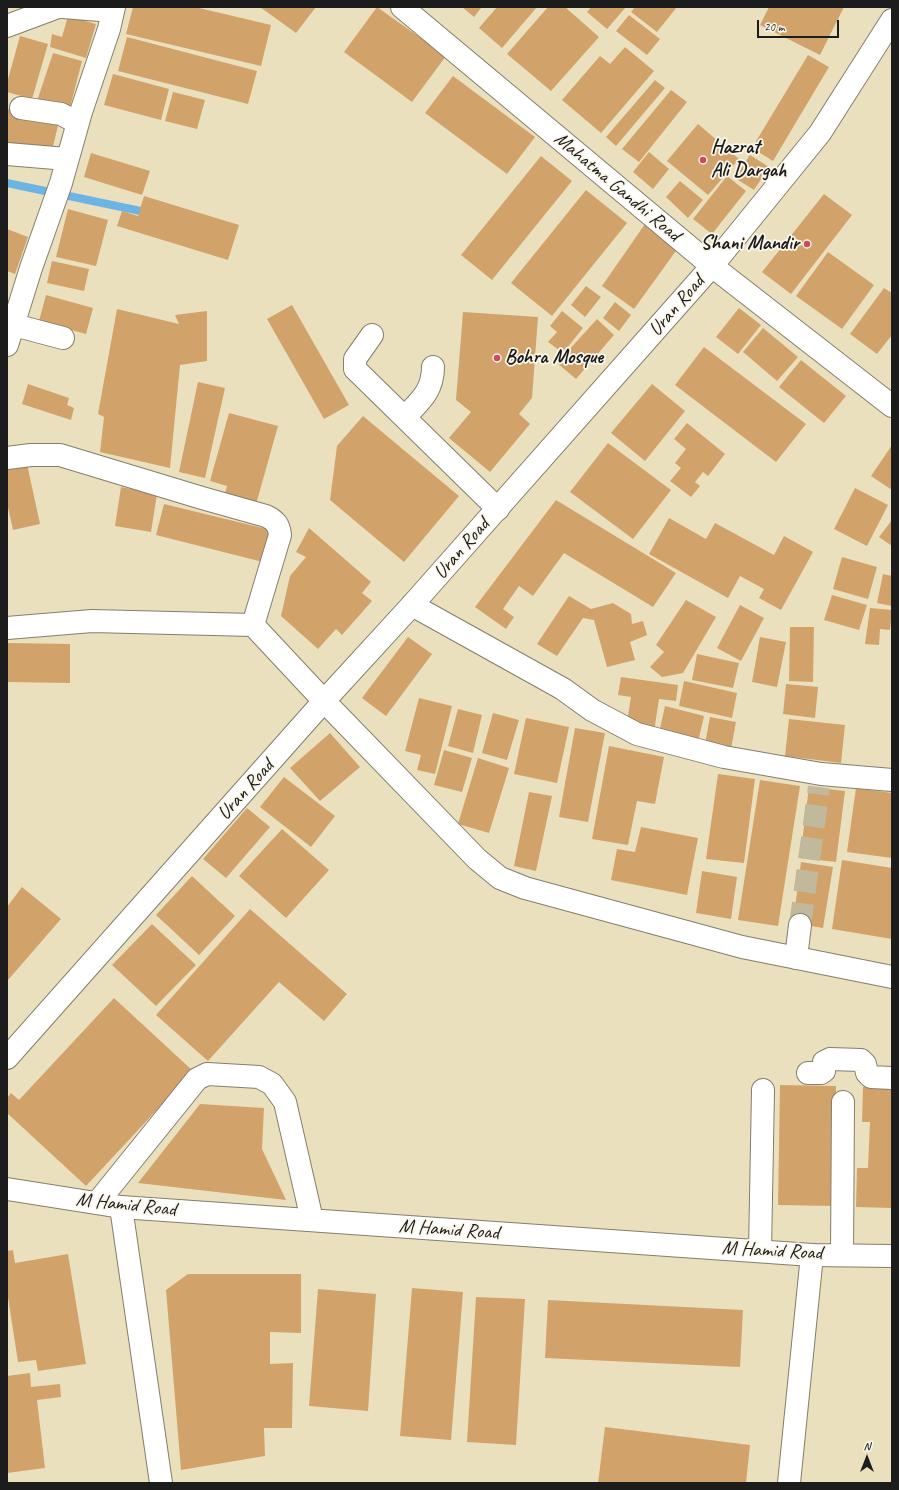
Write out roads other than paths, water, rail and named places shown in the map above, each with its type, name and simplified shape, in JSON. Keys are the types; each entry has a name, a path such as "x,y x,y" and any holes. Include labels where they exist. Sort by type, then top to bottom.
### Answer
{"street":[{"path":"7,26 58,7"},
{"path":"7,345 51,212 114,9 63,7"},
{"name":"Mahatma Gandhi Road","path":"402,7 712,266 892,406"},
{"name":"Uran Road","path":"7,1058 324,701 412,606 712,266 820,132 892,20"},
{"path":"21,108 61,114 78,123"},
{"path":"7,154 67,159"},
{"path":"14,325 63,338"},
{"path":"372,335 355,359 356,369 498,509"},
{"path":"405,417 428,390 433,379 433,367"},
{"path":"7,458 39,454 60,455 266,516 274,520 279,527 280,535 253,625"},
{"path":"412,606 563,689 592,710 637,734 820,781 892,780"},
{"path":"7,628 92,621 253,625 324,701 477,859 500,878 525,888 727,943 892,977"},
{"path":"796,958 800,925"},
{"path":"808,1073 821,1074 824,1071 824,1062 830,1060 860,1060 865,1064 867,1074 871,1077 892,1078"},
{"path":"97,1203 197,1079 207,1074 260,1077 272,1084 285,1102 312,1220"},
{"path":"760,1251 763,1090"},
{"path":"842,1255 843,1102"},
{"name":"M Hamid Road","path":"7,1189 121,1207 760,1251 892,1256"},
{"path":"121,1207 161,1483"},
{"path":"789,1483 812,1254"}],"waterway":[{"path":"7,183 150,213"}],"tunnel":[{"path":"800,925 819,787"}],"place":[{"name":"Hazrat Ali Dargah","path":"703,160"},
{"name":"Shani Mandir","path":"807,244"},
{"name":"Bohra Mosque","path":"497,358"}]}
